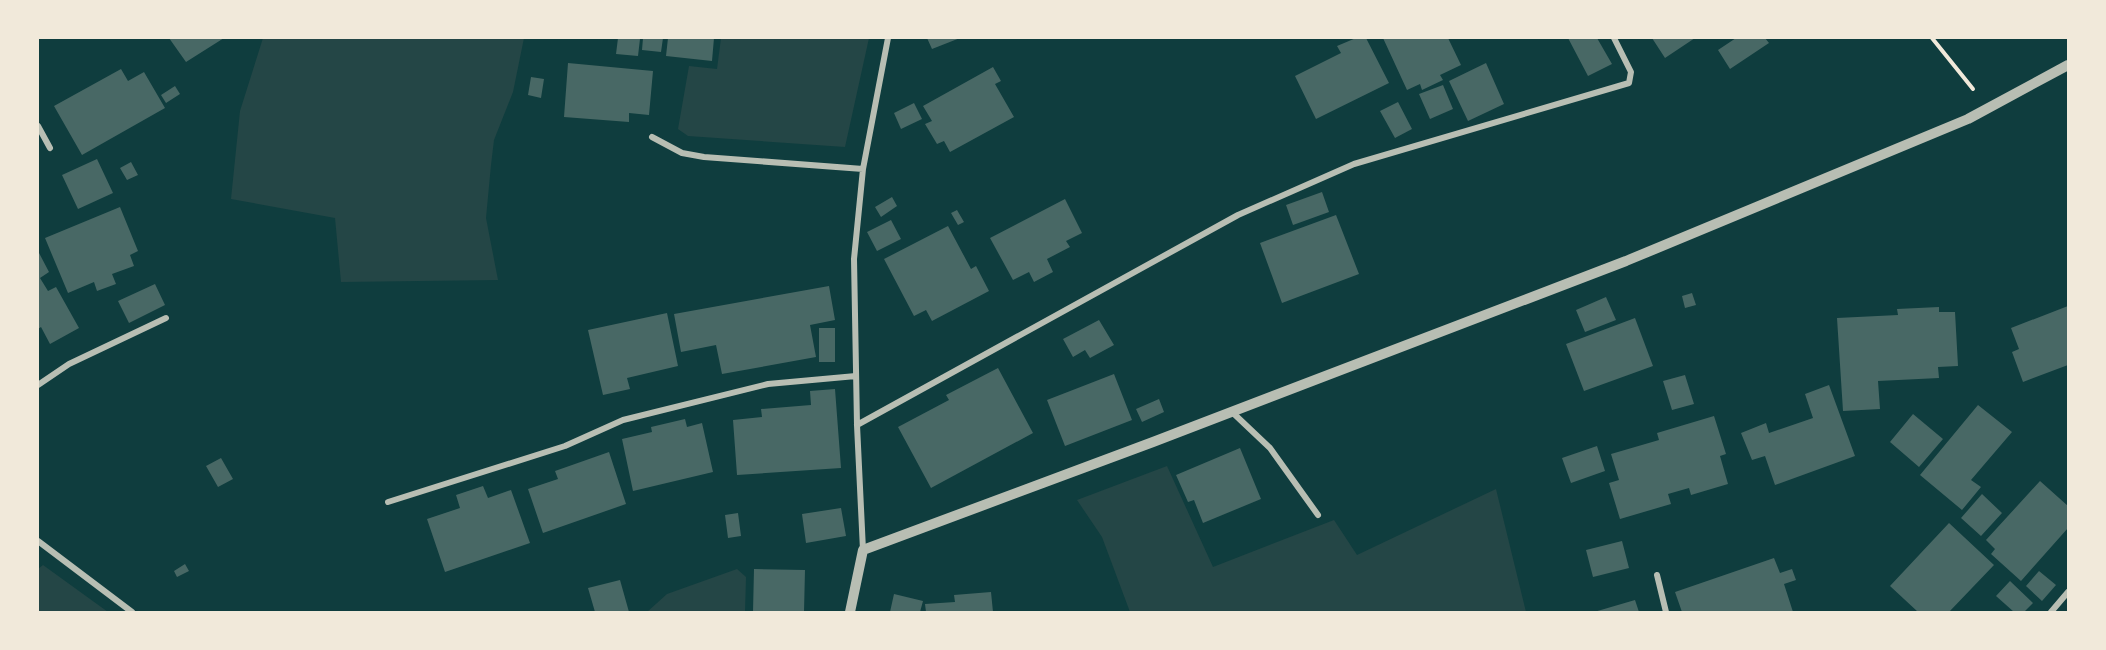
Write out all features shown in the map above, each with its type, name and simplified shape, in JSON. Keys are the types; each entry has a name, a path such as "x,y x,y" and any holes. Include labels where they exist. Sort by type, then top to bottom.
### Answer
{"street":[{"path":"850,612 863,550 856,425 854,259 863,169 888,38"},
{"path":"856,425 1238,215 1354,164 1629,83 1631,72 1614,38"},
{"path":"863,550 1626,261 1957,123 2068,65"},
{"path":"38,126 50,148"},
{"path":"652,137 681,153 704,157 863,169"},
{"path":"38,385 69,364 166,318"},
{"path":"388,502 565,447 623,420 768,384 856,376"},
{"path":"1231,412 1270,448 1318,515"},
{"path":"38,541 132,612"},
{"path":"1657,575 1666,612"},
{"path":"2051,612 2068,592"}],"path":[{"path":"1932,38 1988,108"}],"shaded area":[{"path":"263,38 524,38 513,92 494,140 491,165 486,218 498,280 341,282 335,218 231,199 240,111"},
{"path":"721,38 869,38 845,147 688,136 678,129 689,66 717,69"},
{"path":"1167,466 1213,567 1334,520 1357,555 1496,489 1526,612 1130,612 1102,537 1077,500"},
{"path":"43,565 108,612 38,612 38,569"},
{"path":"737,569 746,577 745,612 647,612 667,594"}],"building":[{"path":"169,38 224,38 186,62"},
{"path":"618,38 640,39 638,56 616,54"},
{"path":"643,38 663,38 661,52 642,50"},
{"path":"668,38 714,38 712,61 666,56"},
{"path":"927,38 960,38 932,49"},
{"path":"1356,38 1366,38 1389,83 1316,119 1295,76 1341,53 1337,46"},
{"path":"1383,38 1448,38 1461,65 1440,75 1443,80 1422,90 1420,84 1407,90"},
{"path":"1568,38 1597,38 1612,64 1588,76"},
{"path":"1652,38 1695,38 1665,58"},
{"path":"1736,38 1765,38 1769,43 1730,69 1718,50"},
{"path":"568,63 653,71 649,115 629,113 629,122 564,117"},
{"path":"1486,63 1504,104 1468,121 1449,81"},
{"path":"993,67 1001,81 995,84 1014,117 950,152 944,141 937,144 925,124 932,121 923,106"},
{"path":"121,69 128,81 144,72 165,108 82,155 54,106"},
{"path":"531,77 544,79 541,98 528,95"},
{"path":"1443,85 1453,109 1430,119 1419,94"},
{"path":"175,86 180,94 166,103 161,95"},
{"path":"1398,102 1412,129 1395,138 1380,111"},
{"path":"914,103 922,119 901,129 894,113"},
{"path":"97,159 113,193 78,209 62,175"},
{"path":"131,162 138,175 127,180 120,168"},
{"path":"1322,192 1329,212 1293,225 1286,205"},
{"path":"892,197 897,206 881,217 875,207"},
{"path":"1065,199 1082,233 1066,241 1070,247 1047,259 1053,272 1034,282 1029,272 1013,280 990,238"},
{"path":"120,207 138,251 130,255 134,266 112,274 116,284 97,291 94,282 68,293 45,238"},
{"path":"957,210 964,222 958,225 951,213"},
{"path":"1336,215 1359,274 1282,303 1260,243"},
{"path":"891,220 901,239 877,251 867,232"},
{"path":"948,226 971,269 976,266 989,291 932,321 926,310 914,316 884,259"},
{"path":"38,251 49,272 40,278 48,291 56,287 79,328 50,344 41,327 38,329"},
{"path":"155,284 165,305 129,323 118,301"},
{"path":"829,286 835,320 810,325 816,357 722,374 716,345 681,352 674,314"},
{"path":"1692,293 1696,305 1685,308 1682,296"},
{"path":"1606,297 1616,320 1585,332 1576,310"},
{"path":"2068,306 2068,365 2023,382 2012,352 2019,349 2011,328"},
{"path":"1939,307 1939,312 1955,312 1958,366 1938,367 1939,378 1878,381 1880,409 1843,411 1837,318 1898,315 1897,309"},
{"path":"667,313 678,366 627,378 630,389 603,395 588,330"},
{"path":"1635,318 1653,366 1584,391 1566,344"},
{"path":"1099,320 1114,345 1090,358 1085,350 1073,357 1063,339"},
{"path":"819,328 835,328 835,362 819,362"},
{"path":"998,368 1033,433 931,488 898,427 949,400 946,395"},
{"path":"1114,374 1132,420 1065,446 1047,400"},
{"path":"1685,375 1694,404 1672,410 1663,381"},
{"path":"1829,385 1855,456 1775,485 1765,456 1752,460 1741,433 1766,423 1769,433 1813,418 1805,394"},
{"path":"835,389 841,468 737,475 733,420 762,417 761,409 811,405 810,391"},
{"path":"1159,399 1164,412 1142,422 1136,409"},
{"path":"1978,405 2012,432 1971,480 1981,487 1962,510 1920,475"},
{"path":"1913,414 1943,439 1919,467 1890,442"},
{"path":"1714,416 1726,454 1720,456 1728,484 1691,495 1689,488 1668,494 1671,504 1620,519 1609,483 1619,480 1611,454 1659,440 1657,433"},
{"path":"685,419 687,427 702,423 713,472 633,491 622,439 652,432 651,427"},
{"path":"1597,446 1605,471 1571,483 1562,458"},
{"path":"1240,448 1261,499 1203,523 1194,500 1188,502 1176,475"},
{"path":"609,452 626,504 543,533 528,489 558,479 555,471"},
{"path":"221,458 233,479 218,487 206,466"},
{"path":"2040,481 2068,506 2068,528 2021,581 1991,554 1995,549 1986,540"},
{"path":"483,486 488,498 511,490 530,543 445,572 427,519 460,508 456,495"},
{"path":"1982,494 2002,513 1981,536 1961,518"},
{"path":"841,508 846,536 806,543 802,514"},
{"path":"738,513 741,536 728,538 725,515"},
{"path":"1949,523 1994,565 1949,612 1918,612 1890,586"},
{"path":"1622,541 1629,568 1593,577 1586,550"},
{"path":"1774,558 1780,573 1792,569 1796,580 1784,584 1793,612 1682,612 1675,592"},
{"path":"185,564 189,571 177,577 174,571"},
{"path":"754,569 805,570 804,612 753,612"},
{"path":"2039,571 2056,585 2042,601 2026,586"},
{"path":"620,580 629,612 595,612 588,588"},
{"path":"2010,581 2033,603 2024,612 2014,612 1996,596"},
{"path":"991,592 993,612 926,612 925,604 955,602 954,595"},
{"path":"894,594 923,601 920,612 890,612"},
{"path":"1635,600 1639,612 1594,612"}]}
